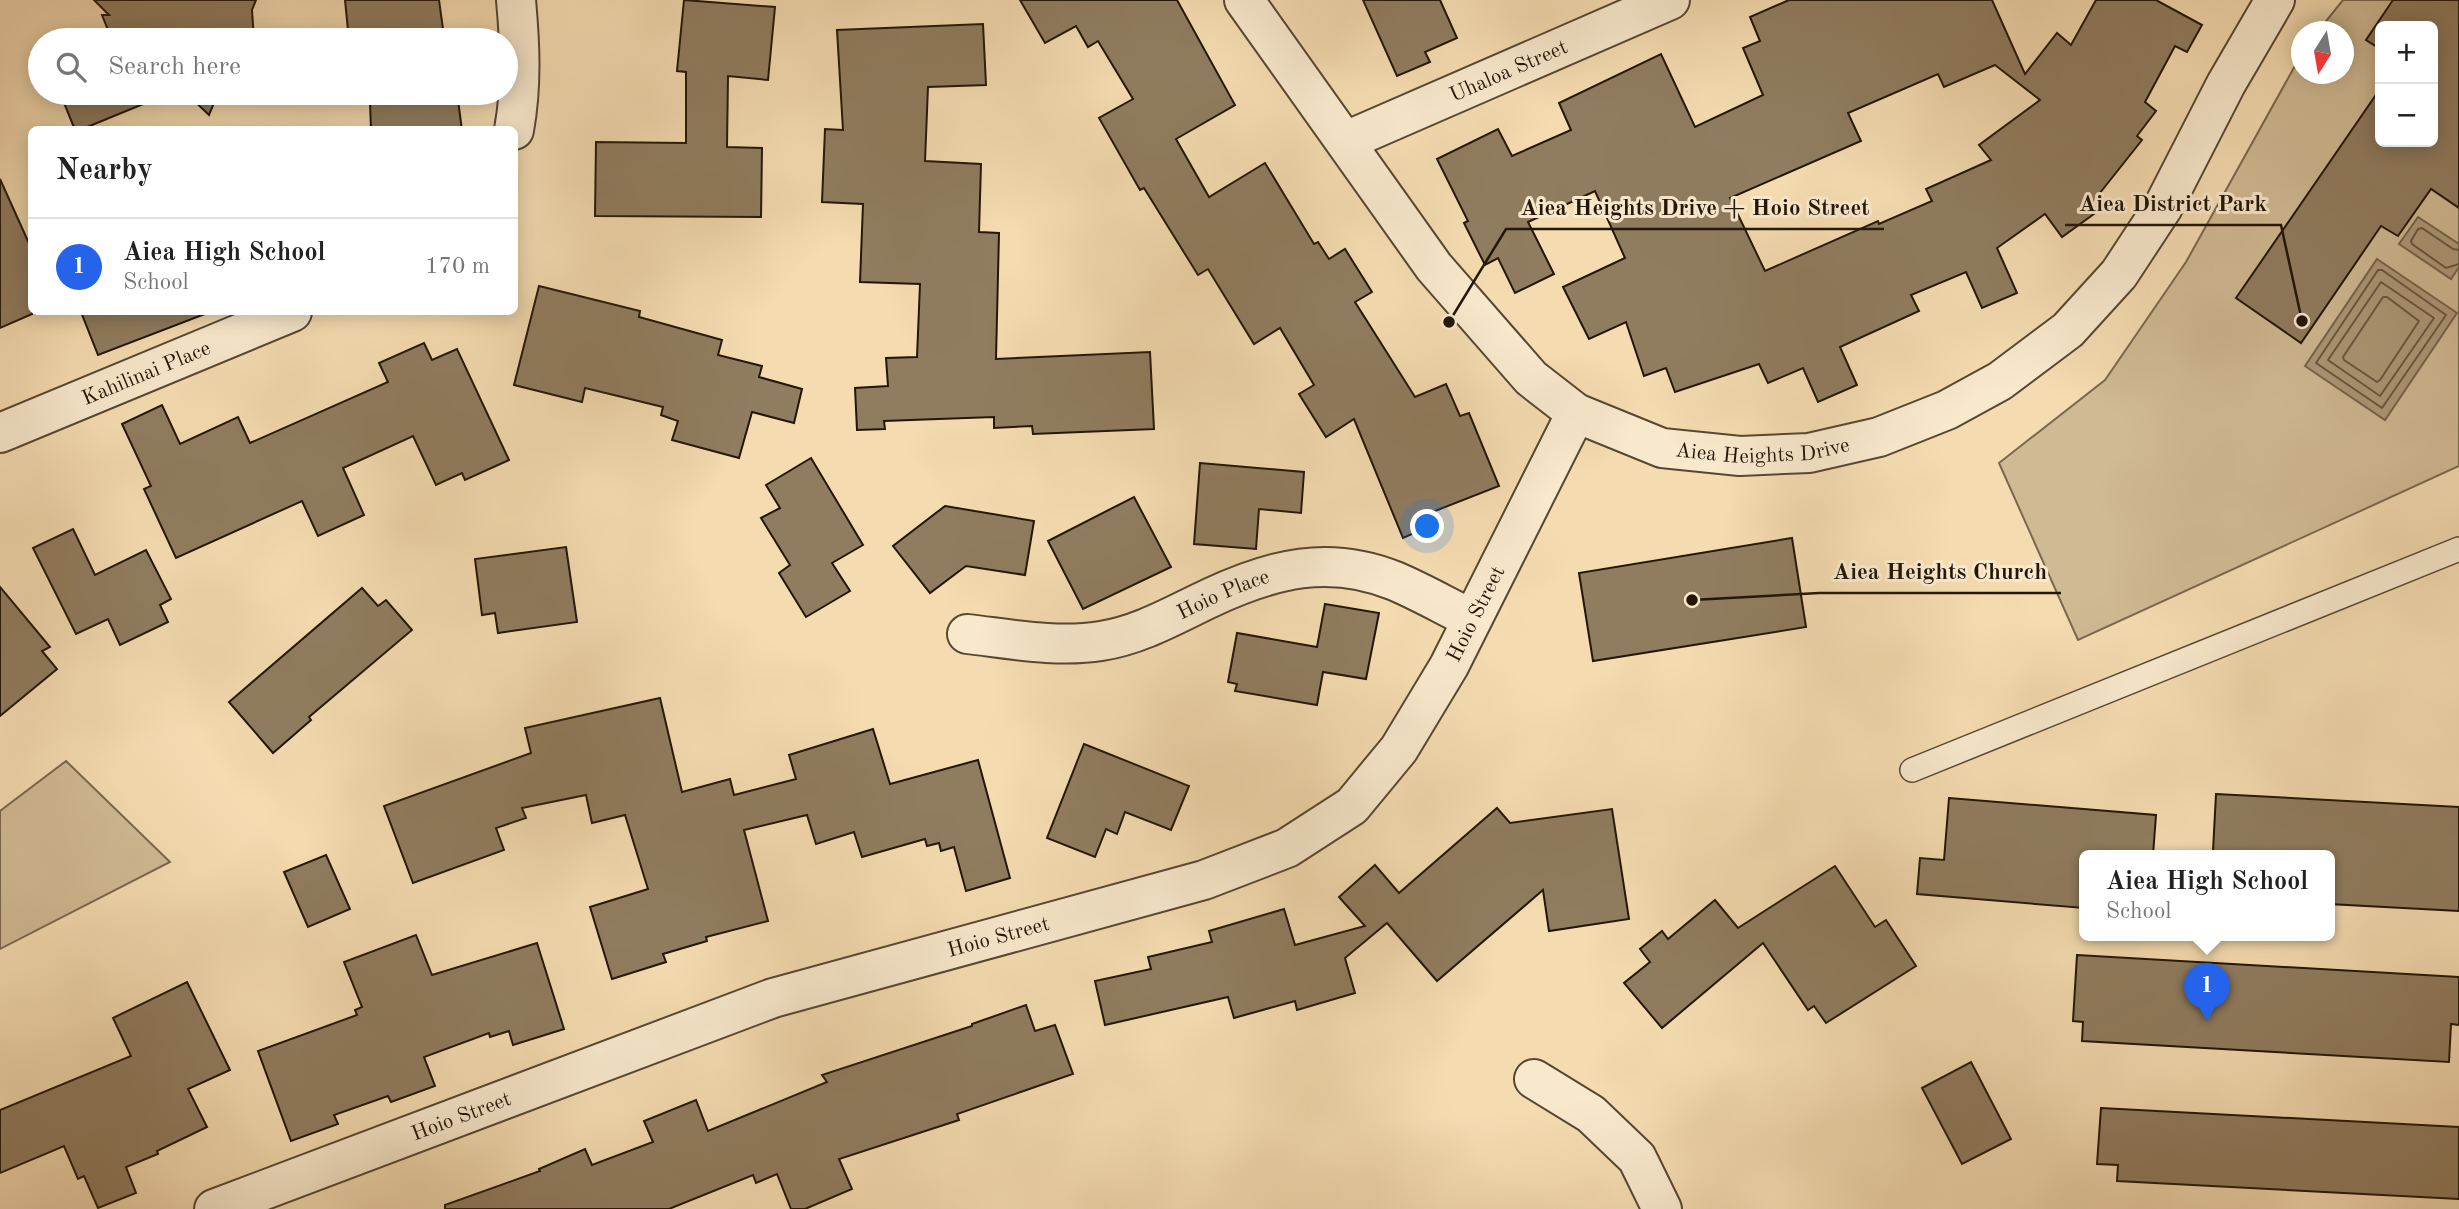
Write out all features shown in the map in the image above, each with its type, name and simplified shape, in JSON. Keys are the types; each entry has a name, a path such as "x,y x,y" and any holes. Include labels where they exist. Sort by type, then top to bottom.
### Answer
{"street":[{"path":"515,126 520,101 521,56 516,0"},
{"name":"Aiea Heights Drive","path":"1244,0 1346,141 1401,223 1443,278 1531,378 1576,413 1662,448 1740,457 1809,453 1879,437 1947,410 2000,381 2068,330 2119,274 2164,207 2226,85 2275,0"},
{"name":"Uhaloa Street","path":"1346,141 1670,0"},
{"name":"Kahilinai Place","path":"0,433 285,315"},
{"name":"Hoio Street","path":"214,1209 774,998 1204,880 1287,848 1352,806 1399,749 1449,666 1576,413"},
{"name":"Hoio Place","path":"967,634 1059,643 1100,641 1141,632 1224,592 1281,571 1321,565 1355,569 1395,581 1472,619"},
{"path":"1534,1079 1591,1114 1637,1158 1662,1209"}],"lane":[{"path":"1912,770 2459,548"}],"shaded area":[{"path":"2343,0 2459,0 2459,466 2078,640 1999,463 2105,380 2186,262 2291,73 2291,84 2354,84 2354,21 2326,21"},
{"path":"66,761 170,862 0,949 0,811"}],"water":[{"path":"2418,217 2459,244 2459,267 2451,279 2399,244"},
{"path":"2377,259 2457,313 2385,420 2305,366"}],"building":[{"path":"94,0 256,0 252,10 253,28 107,28 102,15 109,15"},
{"path":"345,0 439,0 443,28 348,28"},
{"path":"684,0 775,7 768,80 728,76 727,147 762,148 761,217 595,216 596,142 686,143 686,72 677,71"},
{"path":"1020,0 1177,0 1235,105 1176,139 1209,197 1265,163 1314,244 1318,242 1329,259 1345,249 1372,292 1355,302 1415,397 1446,384 1460,416 1469,413 1499,486 1435,511 1440,522 1403,538 1354,419 1326,437 1299,394 1314,385 1280,328 1254,344 1208,269 1198,275 1144,188 1140,190 1099,118 1133,99 1098,41 1088,47 1076,26 1045,43"},
{"path":"1363,0 1440,0 1457,38 1425,52 1430,62 1397,76"},
{"path":"1789,0 1992,0 2025,74 2057,33 2071,45 2096,0 2156,0 2202,25 2187,52 2175,46 2145,102 2156,111 2137,136 2142,140 2092,203 2098,211 2062,237 2045,214 1997,248 2017,293 1982,308 1966,272 1911,295 1919,311 1840,347 1857,385 1818,402 1803,368 1768,383 1759,364 1675,392 1666,368 1644,376 1626,322 1589,339 1563,287 1625,258 1595,191 1528,222 1554,274 1515,293 1498,258 1485,265 1464,223 1468,221 1437,159 1498,129 1512,156 1571,130 1559,103 1661,54 1695,127 1763,95 1743,48 1760,41 1750,17","holes":["1995,65 2040,100 1979,145 1991,160 1926,189 1932,201 1879,224 1878,221 1765,271 1730,198 1861,141 1848,113 1938,74 1944,87"]},
{"path":"2393,0 2459,0 2459,208 2431,189 2398,236 2381,226 2301,343 2236,298 2375,96 2375,147 2438,147 2438,21 2379,21"},
{"path":"983,24 986,85 928,87 925,161 981,164 979,232 999,233 996,359 1150,352 1154,429 1033,434 1032,426 994,428 994,417 884,421 885,429 857,430 855,388 888,386 886,358 917,357 920,284 860,282 863,204 822,202 825,129 843,130 837,30"},
{"path":"2375,27 2375,46 2366,40"},
{"path":"65,105 141,105 90,126 73,126"},
{"path":"199,105 213,105 209,115"},
{"path":"370,105 459,105 461,126 371,126"},
{"path":"0,179 28,241 30,315 0,328"},
{"path":"539,286 640,311 639,317 722,340 718,355 762,366 759,377 802,389 794,423 752,412 739,458 672,440 678,421 661,415 663,407 585,388 582,402 514,385"},
{"path":"82,315 202,315 98,355"},
{"path":"424,343 432,360 457,349 509,460 465,480 462,473 436,485 413,436 343,468 364,515 318,536 302,501 176,558 144,489 151,486 122,424 162,405 180,444 238,417 250,443 388,382 379,363"},
{"path":"811,458 863,545 832,563 850,591 806,617 779,573 790,565 761,518 780,508 766,485"},
{"path":"1200,463 1304,472 1301,513 1259,509 1256,549 1194,544"},
{"path":"1134,497 1171,567 1083,609 1048,541"},
{"path":"945,506 1034,521 1025,575 966,566 930,593 893,546"},
{"path":"73,529 95,575 146,550 171,599 160,605 168,622 120,645 108,619 76,634 33,548"},
{"path":"1792,538 1806,627 1593,661 1579,573"},
{"path":"566,547 577,622 498,633 495,613 482,615 475,559"},
{"path":"0,587 50,647 42,651 57,669 0,716"},
{"path":"362,588 378,606 386,600 412,630 309,717 311,720 273,753 229,702"},
{"path":"1325,604 1379,613 1366,679 1323,672 1317,705 1235,691 1237,684 1228,682 1237,633 1317,647"},
{"path":"660,698 682,792 730,779 734,795 796,779 789,755 873,729 890,784 978,760 1010,878 966,891 954,847 941,851 939,843 927,846 925,839 862,857 854,832 816,844 807,815 744,830 768,921 706,937 707,941 663,954 666,962 612,979 590,907 648,889 625,815 592,823 586,795 522,808 526,818 496,828 504,850 413,883 384,806 531,753 525,728"},
{"path":"1084,744 1189,786 1171,830 1125,812 1117,834 1106,829 1095,857 1047,838"},
{"path":"2216,794 2459,807 2459,911 2335,904 2335,850 2213,850"},
{"path":"1949,798 2156,815 2153,850 2079,850 2079,908 1917,894 1920,858 1944,860"},
{"path":"1497,808 1510,823 1612,809 1629,919 1549,931 1543,890 1437,981 1387,923 1345,958 1355,993 1297,1010 1295,1001 1234,1018 1228,997 1105,1025 1095,981 1151,969 1148,957 1212,942 1209,931 1284,909 1295,945 1365,926 1339,897 1375,865 1399,893"},
{"path":"326,855 350,909 308,927 284,872"},
{"path":"1835,866 1875,927 1886,920 1916,966 1826,1023 1814,1006 1808,1010 1763,943 1662,1028 1624,983 1650,962 1640,949 1662,931 1668,939 1715,900 1738,928"},
{"path":"416,935 432,975 537,943 564,1029 513,1045 509,1031 490,1037 489,1033 424,1057 435,1086 391,1102 388,1096 334,1115 338,1124 291,1141 258,1051 357,1015 355,1010 362,1007 344,962"},
{"path":"2077,955 2459,977 2459,1025 2451,1024 2449,1062 2082,1041 2083,1022 2073,1021"},
{"path":"187,982 230,1070 188,1089 207,1127 157,1151 158,1154 126,1167 136,1193 98,1208 84,1176 78,1179 64,1146 0,1173 0,1110 131,1056 113,1018"},
{"path":"1026,1005 1035,1031 1055,1025 1073,1074 957,1114 959,1120 839,1159 852,1189 805,1209 791,1209 777,1174 756,1183 753,1175 669,1209 445,1209 445,1205 540,1171 539,1169 585,1149 592,1165 653,1142 644,1121 696,1100 708,1131 827,1082 822,1075 972,1026"},
{"path":"1971,1062 2011,1139 1962,1164 1922,1088"},
{"path":"2101,1108 2459,1127 2459,1199 2117,1181 2118,1165 2097,1164"}],"place":[{"name":"Aiea District Park","path":"2302,321"},
{"name":"Aiea Heights Drive + Hoio Street","path":"1449,322"},
{"name":"Aiea Heights Church","path":"1692,600"},
{"name":"Aiea High School","path":"2207,1021"}]}
